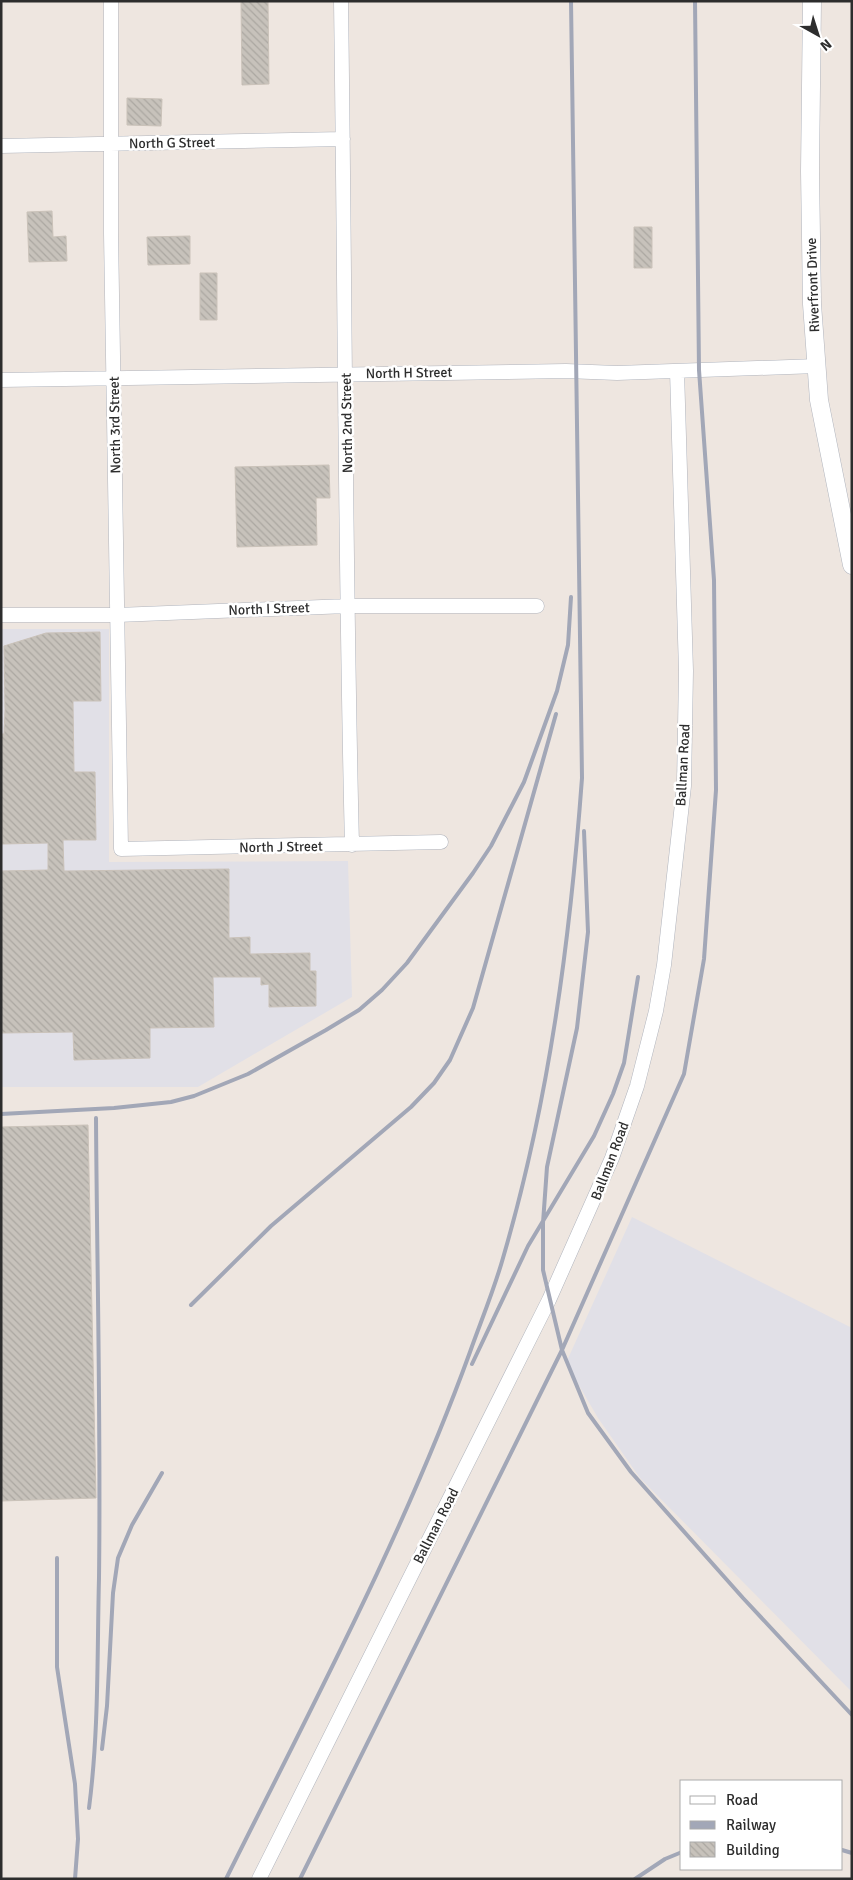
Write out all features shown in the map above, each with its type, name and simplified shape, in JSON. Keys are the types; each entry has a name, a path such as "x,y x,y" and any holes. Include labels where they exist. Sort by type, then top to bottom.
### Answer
{"street":[{"name":"North 3rd Street","path":"111,1 111,144 121,849"},
{"name":"North 2nd Street","path":"341,1 352,845"},
{"name":"Riverfront Drive","path":"812,1 810,170 812,304 819,400 852,565"},
{"name":"North G Street","path":"1,146 343,139"},
{"name":"North H Street","path":"1,380 678,371 817,366"},
{"name":"Ballman Road","path":"259,1879 549,1300 612,1158 637,1086 656,1011 664,965 684,786 686,671 678,371"},
{"name":"North I Street","path":"1,615 117,615 348,606 536,606"},
{"name":"North J Street","path":"121,849 441,842"}],"shaded area":[{"path":"1,629 109,629 109,862 348,861 352,997 198,1087 1,1087"},
{"path":"632,1217 852,1328 852,1692 640,1478 598,1418 566,1363"}],"building":[{"path":"241,1 268,1 269,84 242,85"},
{"path":"127,98 162,99 161,126 127,125"},
{"path":"52,211 53,237 66,236 67,261 29,262 27,212"},
{"path":"634,227 652,227 652,268 634,268"},
{"path":"190,236 190,264 148,265 147,237"},
{"path":"200,273 217,273 217,320 200,320"},
{"path":"329,465 330,498 316,498 317,545 237,547 235,467"},
{"path":"100,632 101,701 73,701 74,772 95,772 96,840 63,840 64,871 229,869 229,938 250,937 250,954 310,953 310,971 316,971 316,1006 269,1007 269,984 261,985 261,977 213,977 214,1027 150,1028 150,1058 74,1060 73,1032 1,1033 1,871 48,870 48,843 2,844 1,734 4,734 5,710 4,646 46,633"},
{"path":"88,1125 96,1498 1,1501 1,1127"}],"railway":[{"path":"226,1879 356,1619 444,1420 499,1270 519,1199 545,1080 564,960 582,778 571,1"},
{"path":"300,1879 562,1350 684,1074 704,959 716,790 714,580 699,370 695,1"},
{"path":"1,1114 114,1108 171,1102 194,1096 248,1074 359,1010 382,990 407,963 473,873 491,846 524,782 557,691 568,645 571,597"},
{"path":"191,1305 271,1226 411,1107 434,1083 450,1060 473,1008 556,714"},
{"path":"584,831 588,932 577,1028 547,1167 543,1223 543,1270 562,1350 588,1413 631,1472 743,1598 852,1715"},
{"path":"472,1364 528,1246 594,1136 613,1094 624,1063 638,977"},
{"path":"89,1808 96,1722 99,1578 96,1118"},
{"path":"102,1749 107,1706 113,1593 118,1558 132,1525 162,1473"},
{"path":"57,1558 57,1667 75,1784 78,1839 75,1879"},
{"path":"843,1850 852,1853"},
{"path":"635,1879 665,1859 680,1853"}]}
